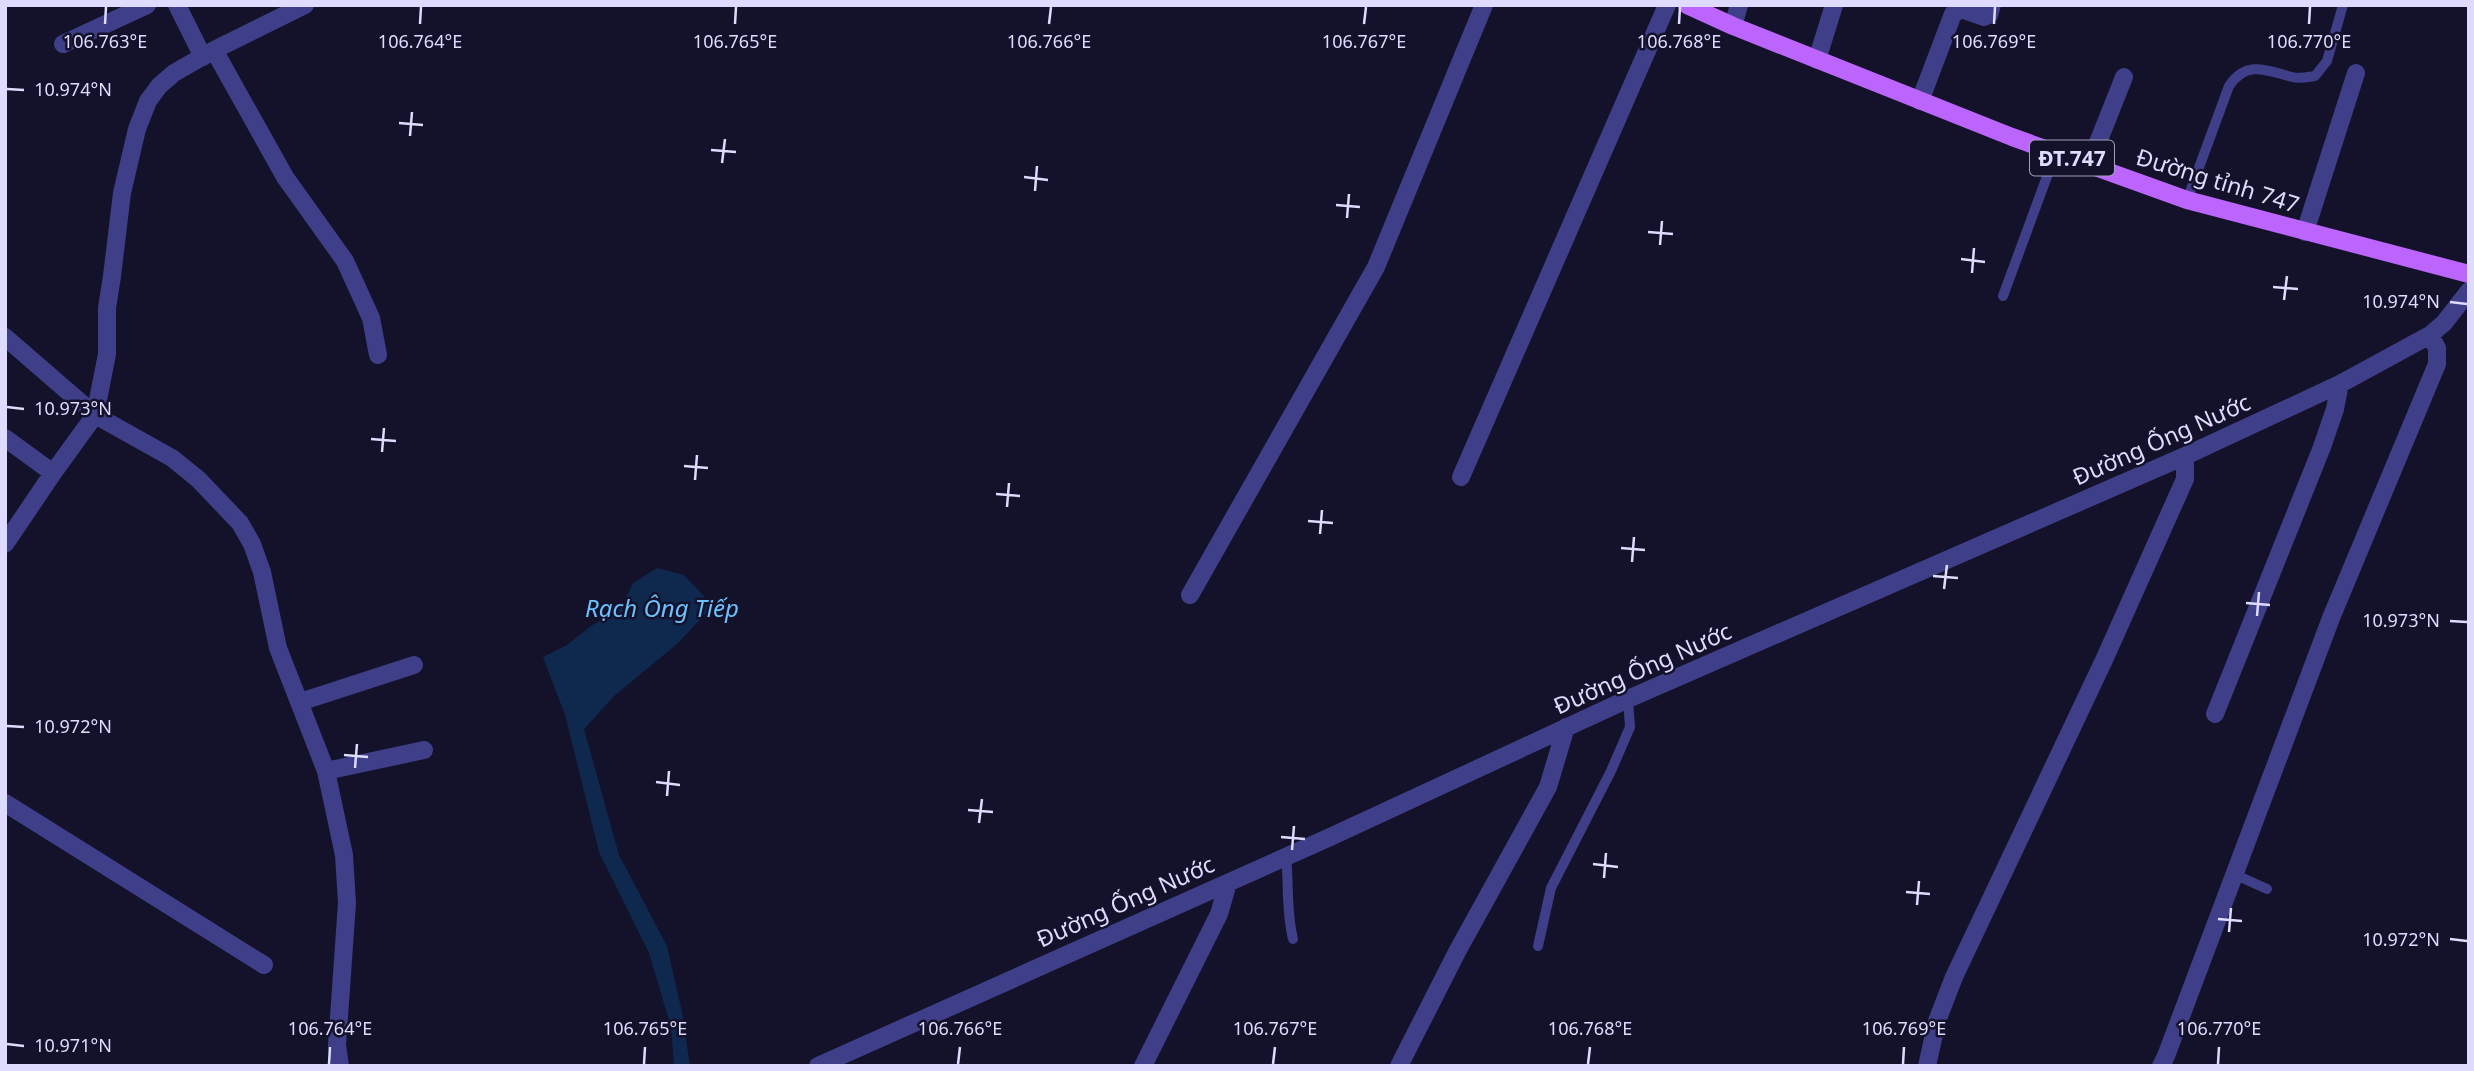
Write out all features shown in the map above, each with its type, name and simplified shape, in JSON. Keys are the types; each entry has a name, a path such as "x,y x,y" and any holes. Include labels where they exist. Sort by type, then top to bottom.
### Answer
{"main road":[{"name":"Đường tỉnh 747","path":"1687,5 1920,101 2188,200 2469,274"}],"street":[{"path":"63,44 109,14 147,5"},
{"path":"177,5 285,177 345,261 371,318 378,355"},
{"path":"5,544 95,415 107,354 107,308 122,193 137,129 148,101 159,86 174,74 209,53 305,5"},
{"path":"1191,595 1376,267 1484,5"},
{"path":"1461,477 1667,5"},
{"path":"1733,26 1739,5"},
{"path":"1817,60 1834,5"},
{"path":"1920,101 1954,14 1961,9 1984,17 1989,15 1992,5"},
{"path":"2305,232 2356,73"},
{"path":"2088,165 2124,77"},
{"name":"Đường Ống Nước","path":"818,1066 1228,883 1566,727 2185,456 2340,384 2430,335 2444,323 2469,291"},
{"path":"2161,1066 2340,595 2437,364 2437,348 2430,335"},
{"path":"5,337 95,415 172,458 214,493 240,523 252,544 262,572 278,648 326,771 344,855 347,903 337,1045 340,1066"},
{"path":"2215,714 2322,447 2340,384"},
{"path":"5,438 53,473"},
{"path":"1927,1066 1937,1021 1954,977 2104,660 2180,491 2185,478 2185,456"},
{"path":"300,702 414,665"},
{"path":"1399,1066 1458,950 1548,787 1566,727"},
{"path":"326,771 424,750"},
{"path":"5,803 264,965"},
{"path":"1143,1066 1219,914 1228,883"}],"lane":[{"path":"2188,200 2229,86 2235,77 2257,68 2294,78 2315,76 2327,61 2343,5"},
{"path":"2003,296 2056,152"},
{"path":"1538,946 1552,888 1630,727 1629,699"},
{"path":"1286,856 1289,888 1287,914 1293,939"},
{"path":"2236,874 2267,889"}],"water":[{"name":"Rạch Ông Tiếp","path":"657,568 684,575 713,606 677,644 614,696 584,729 619,855 667,946 682,1012 690,1066 674,1066 671,1027 649,953 599,852 565,715 543,657 567,645 591,626 621,608 633,583"}]}
